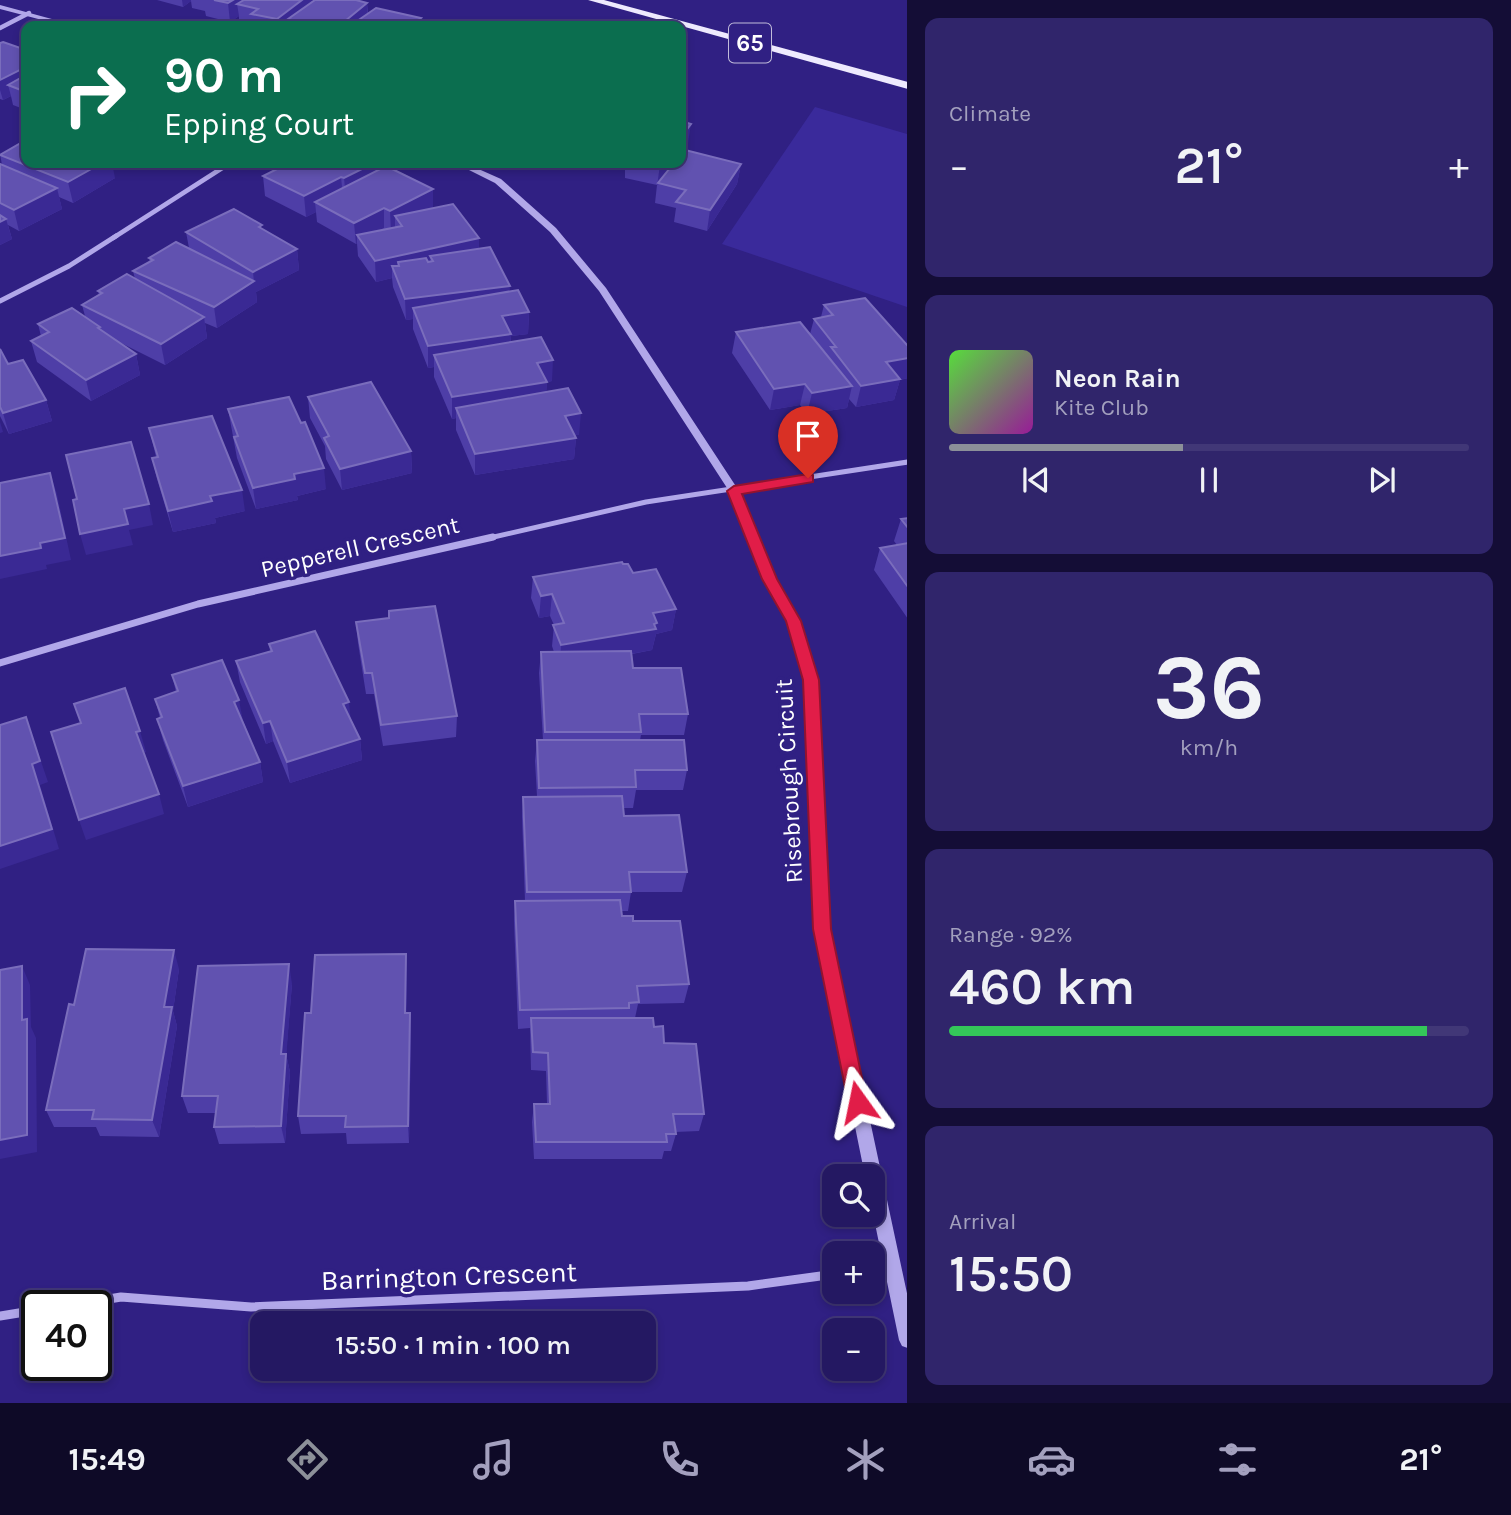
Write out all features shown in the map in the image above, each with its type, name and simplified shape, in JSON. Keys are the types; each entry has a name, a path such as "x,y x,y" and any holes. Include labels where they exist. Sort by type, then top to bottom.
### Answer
{"main road":[{"name":"65","path":"593,0 670,21"},
{"name":"65","path":"686,25 907,86"}],"street":[{"path":"0,7 55,21"},
{"path":"0,28 29,13"},
{"path":"0,300 69,266 222,168"},
{"name":"Risebrough Circuit","path":"470,168 498,181 554,230 603,290 734,491 769,579 793,621 811,680 822,929 870,1164"},
{"name":"Pepperell Crescent","path":"0,663 211,601 646,502 734,491 907,462"},
{"name":"Risebrough Circuit","path":"883,1227 907,1340"},
{"path":"885,1267 891,1266"},
{"name":"Barrington Crescent","path":"112,1298 251,1307 748,1286 822,1276"},
{"path":"0,1316 21,1313"}],"shaded area":[{"path":"815,107 907,134 907,307 722,244"}],"building":[{"path":"244,0 302,0 277,19 251,14 258,9 237,4"},
{"path":"315,0 356,0 367,3 345,21 288,19"},
{"path":"376,8 421,18 417,21 357,21"},
{"path":"0,43 21,48 21,70 0,80"},
{"path":"21,78 21,90 8,85"},
{"path":"21,143 21,163 0,155"},
{"path":"686,150 741,164 710,210 676,202 686,190 658,183 670,168 686,168"},
{"path":"0,164 57,188 14,210 0,203"},
{"path":"33,168 93,168 68,182"},
{"path":"279,168 364,168 304,196 263,176"},
{"path":"382,168 390,168 433,189 390,211 384,208 354,223 315,202"},
{"path":"453,204 479,238 375,261 357,235 402,226 395,216"},
{"path":"234,209 297,249 253,272 186,232"},
{"path":"176,242 254,281 214,307 133,271"},
{"path":"490,247 510,286 405,299 392,266 399,266 398,262 426,258 428,262 433,261 430,256"},
{"path":"127,274 204,317 161,344 82,305 102,293 98,291"},
{"path":"518,290 529,312 502,316 511,334 428,346 413,308"},
{"path":"865,298 907,345 907,358 886,362 900,379 861,386 831,347 836,347 814,319 833,315 824,305"},
{"path":"72,308 136,354 86,380 31,341 49,332 38,324"},
{"path":"800,322 852,386 812,393 805,384 774,389 736,332"},
{"path":"541,337 553,360 537,363 547,382 452,397 434,355"},
{"path":"0,349 8,364 23,360 46,400 3,413 0,407"},
{"path":"371,382 411,451 340,469 324,438 329,436 308,397"},
{"path":"568,388 581,413 565,416 576,438 475,454 456,408"},
{"path":"289,397 301,423 305,422 324,468 294,474 295,479 253,488 234,437 238,436 228,409"},
{"path":"212,416 242,490 210,496 212,501 168,511 152,458 158,457 149,428"},
{"path":"131,442 149,504 124,509 128,524 80,534 73,500 77,499 66,455"},
{"path":"50,473 65,538 40,543 41,548 0,556 0,483"},
{"path":"907,543 907,586 880,548"},
{"path":"622,562 628,564 633,573 656,569 676,609 653,613 656,629 561,645 553,625 564,623 552,594 541,596 533,577"},
{"path":"435,606 457,716 381,725 372,673 365,673 356,622 389,618 389,611"},
{"path":"315,631 349,702 343,704 360,739 287,762 270,721 263,723 236,661 272,651 269,644"},
{"path":"631,651 633,668 681,668 688,714 639,714 641,732 545,732 541,652"},
{"path":"222,660 239,700 234,702 260,762 183,786 157,719 162,717 155,699 178,691 172,675"},
{"path":"125,688 140,731 136,732 159,794 79,820 51,732 81,723 74,704"},
{"path":"26,717 40,761 32,764 52,829 0,846 0,725"},
{"path":"537,740 684,740 687,770 635,770 636,787 539,788"},
{"path":"622,796 624,816 679,815 687,872 629,872 631,892 527,892 523,797"},
{"path":"620,900 622,916 633,916 633,921 680,921 689,984 637,986 639,1002 629,1003 629,1008 520,1010 515,901"},
{"path":"86,949 174,950 164,1007 172,1007 152,1120 92,1119 94,1110 46,1110 69,1004 74,1005"},
{"path":"406,954 405,1013 410,1013 408,1126 345,1127 346,1116 298,1116 305,1013 311,1013 315,955"},
{"path":"289,964 281,1054 286,1054 281,1126 214,1127 218,1096 182,1096 198,966"},
{"path":"22,966 22,1020 27,1019 27,1135 0,1140 0,970"},
{"path":"531,1018 653,1018 654,1027 663,1026 664,1043 696,1044 704,1114 673,1114 676,1134 666,1134 667,1142 536,1142 534,1104 550,1104 548,1053 533,1052"}],"route":[{"path":"808,478 734,491 769,579 793,621 811,680 822,929 858,1102"}]}
